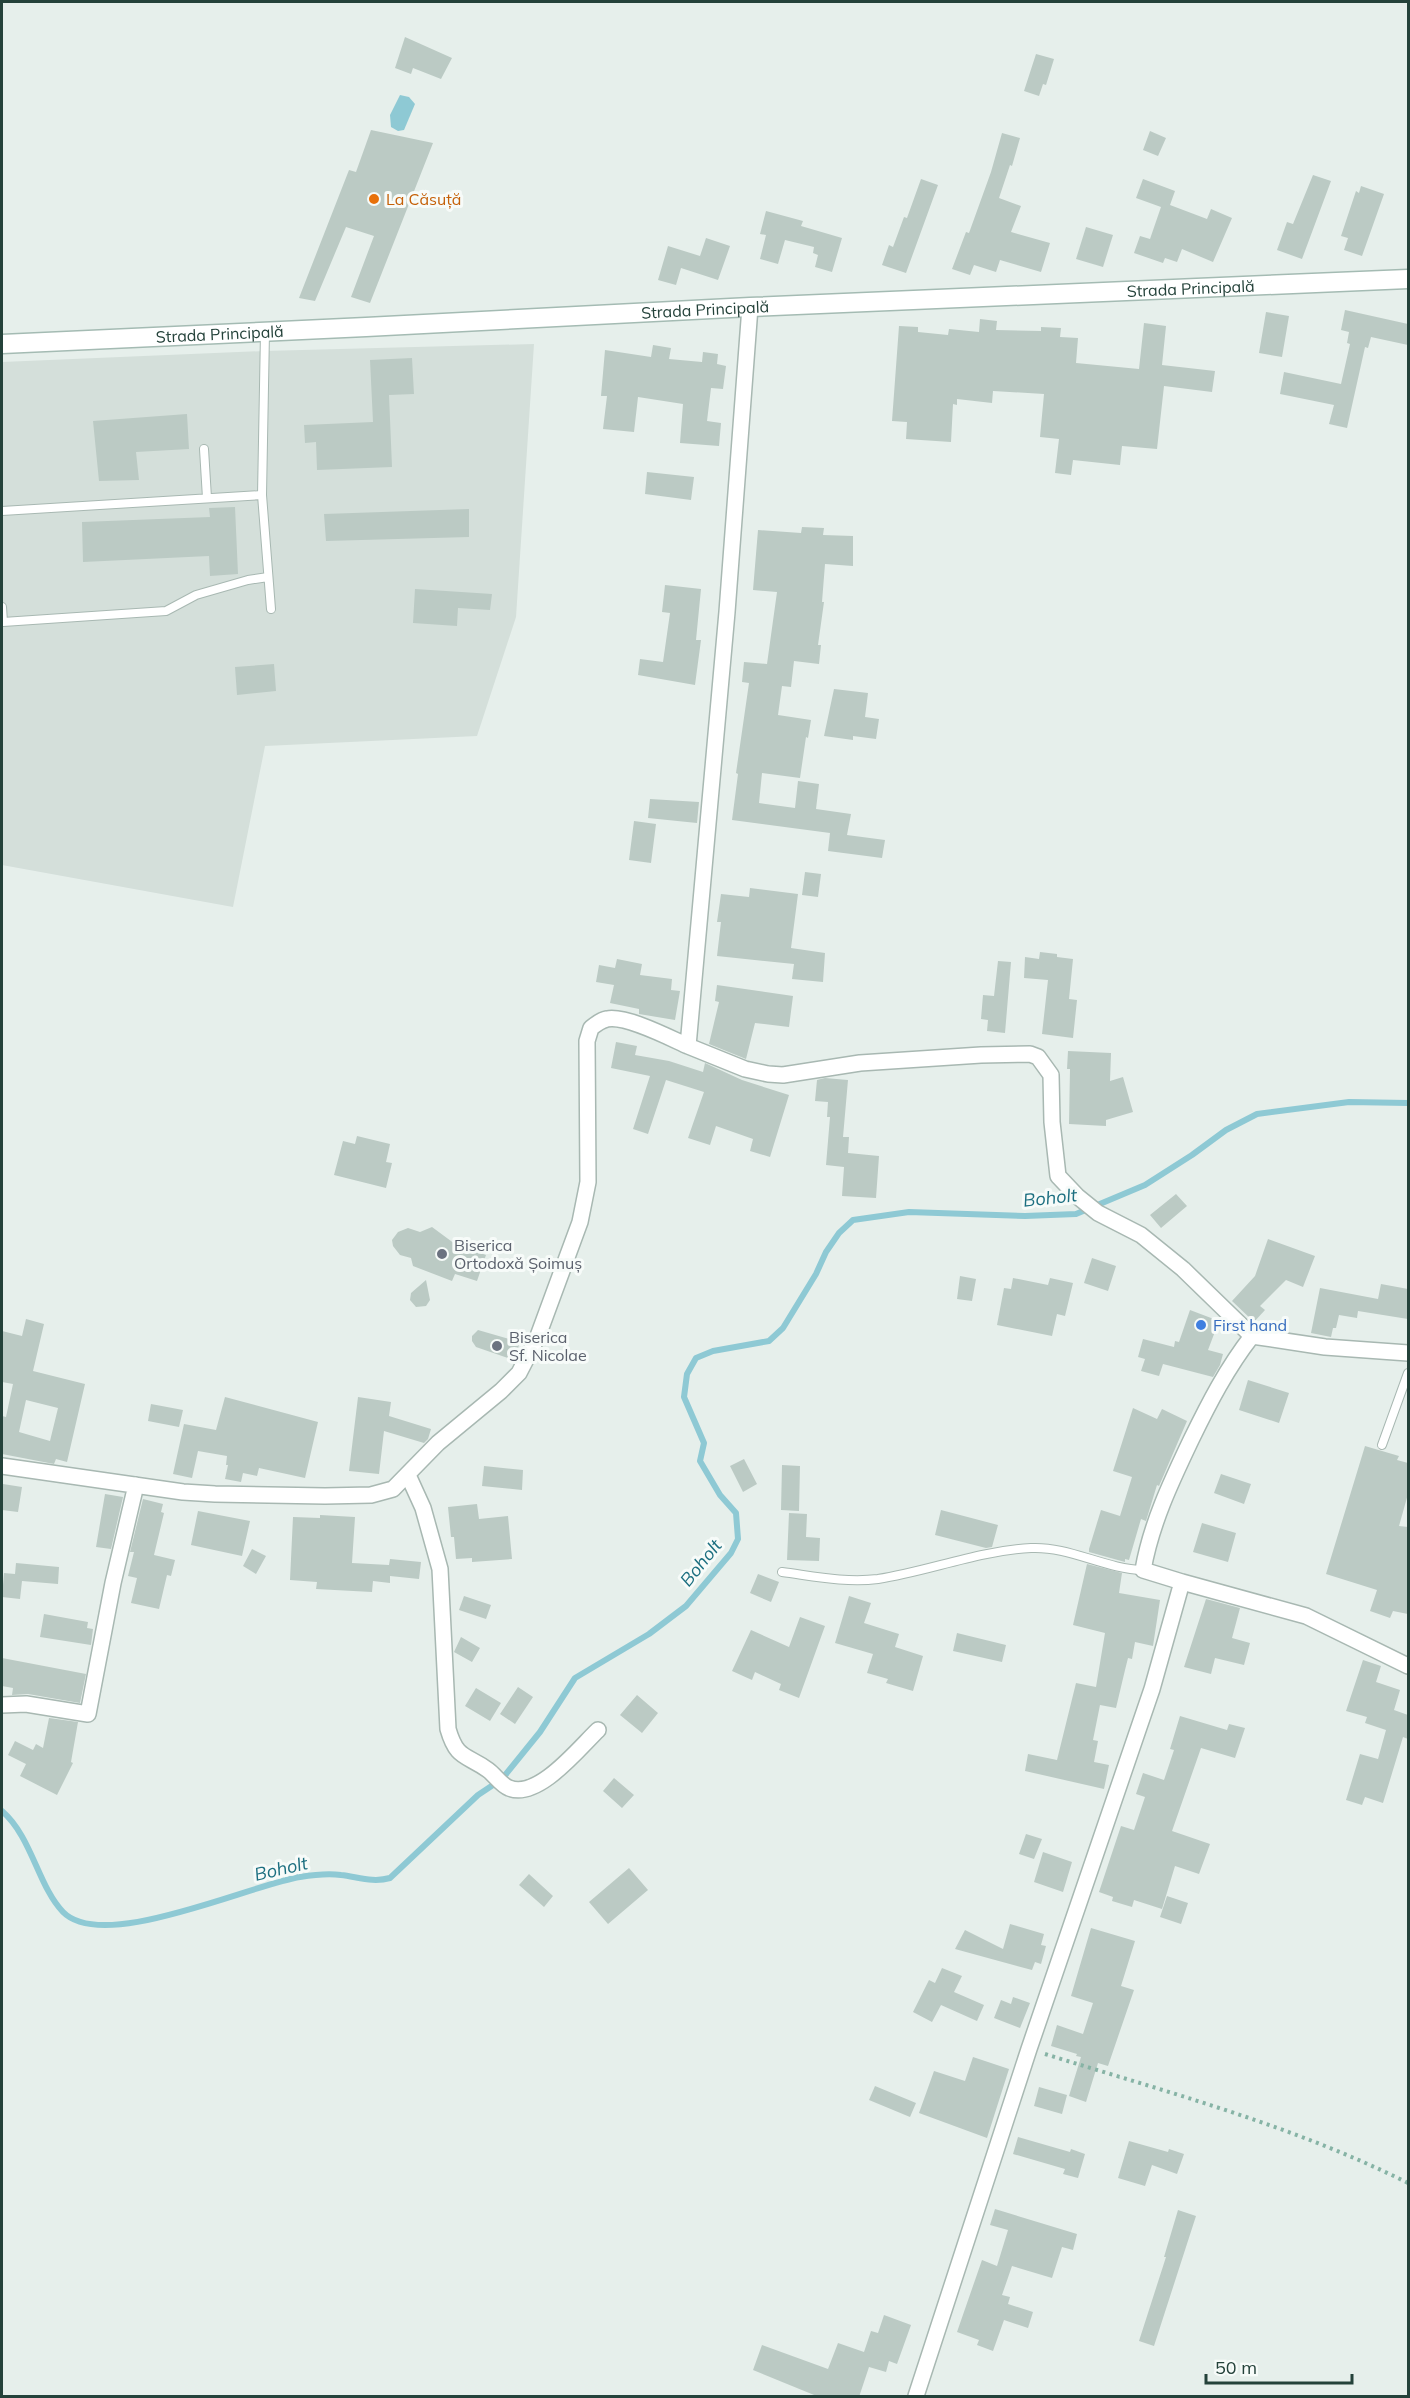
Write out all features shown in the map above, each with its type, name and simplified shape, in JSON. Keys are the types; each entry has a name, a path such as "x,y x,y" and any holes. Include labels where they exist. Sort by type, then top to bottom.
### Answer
{"main road":[{"name":"Strada Principală","path":"2,344 750,307 1408,279"}],"street":[{"path":"688,1046 727,612 750,307"},
{"path":"2,1466 183,1492 251,1496 371,1495 393,1489 438,1443 501,1391 519,1373 538,1336 580,1221 585,1200 588,1182 587,1041 591,1028 608,1018 654,1030 745,1069 768,1074 783,1075 860,1063 1030,1053 1038,1057 1051,1075 1056,1167 1063,1184 1098,1213 1141,1235 1182,1269 1252,1336 1316,1346 1408,1353"},
{"path":"1252,1336 1234,1359 1179,1466 1158,1515 1143,1570 1306,1616 1408,1665"},
{"path":"408,1475 423,1508 440,1569 448,1729 451,1739 462,1756 488,1769 507,1787 527,1790 538,1785 598,1730"},
{"path":"2,1705 26,1704 88,1714 113,1583 136,1485"},
{"path":"916,2397 1029,2049 1156,1678 1182,1582"}],"lane":[{"path":"265,332 262,495 271,609"},
{"path":"204,449 207,498"},
{"path":"2,511 262,495"},
{"path":"2,607 3,622 166,611 196,595 248,580 268,578"},
{"path":"1382,1445 1408,1372"},
{"path":"782,1572 845,1580 876,1579 969,1557 1034,1548 1071,1554 1125,1570 1143,1570"}],"path":[{"path":"1029,2049 1199,2102 1356,2157 1408,2182"}],"shaded area":[{"path":"534,344 516,617 477,736 265,746 233,907 2,865 2,362 264,351"}],"water":[{"path":"400,95 409,97 415,104 404,130 398,131 391,127 390,115"}],"building":[{"path":"405,37 452,58 441,79 413,68 411,74 395,68"},
{"path":"1036,54 1054,59 1046,85 1043,84 1039,96 1024,91"},
{"name":"La Căsuță","path":"371,130 433,143 370,303 351,297 374,236 346,227 315,301 299,298 349,170 356,172"},
{"path":"1150,131 1166,138 1158,156 1143,150"},
{"path":"1002,133 1020,138 999,198 1021,206 1011,232 1050,243 1041,272 1000,260 996,272 974,265 970,275 952,269 966,232 969,233"},
{"path":"1313,175 1331,181 1302,259 1277,250 1287,222 1293,224"},
{"path":"921,179 938,185 906,273 882,265 889,245 893,247 904,217 907,218"},
{"path":"1143,179 1175,191 1170,205 1207,219 1211,209 1232,218 1213,262 1182,249 1177,262 1165,258 1163,263 1134,253 1140,236 1150,239 1161,207 1136,198"},
{"path":"1361,186 1384,194 1362,256 1344,250 1348,238 1341,236 1356,191 1359,193"},
{"path":"766,211 803,221 801,226 842,238 832,272 815,267 818,255 813,253 814,247 785,240 778,264 760,259 766,235 760,234"},
{"path":"1086,227 1113,235 1103,267 1076,259"},
{"path":"706,238 730,246 718,280 681,268 676,285 658,280 668,246 700,256"},
{"path":"1345,310 1408,324 1408,345 1371,337 1368,348 1365,347 1347,428 1329,424 1334,405 1280,394 1284,372 1341,384 1350,344 1347,343 1349,332 1341,330"},
{"path":"1266,312 1289,316 1282,357 1259,353"},
{"path":"980,319 997,321 996,330 1041,331 1041,327 1061,328 1060,337 1078,338 1076,363 1139,369 1144,323 1166,326 1162,365 1215,371 1212,392 1164,386 1157,449 1122,446 1120,465 1073,460 1071,475 1055,473 1059,439 1040,437 1044,394 993,391 992,403 957,399 957,405 953,404 951,442 906,439 907,422 892,421 899,326 918,327 918,332 948,335 949,329 979,332"},
{"path":"653,345 671,348 669,359 702,362 703,352 718,354 717,364 726,366 723,389 711,388 707,421 721,423 719,446 680,443 683,404 638,397 634,432 603,429 607,396 601,396 605,350 651,357"},
{"path":"412,358 414,394 389,395 392,467 317,470 316,442 305,443 304,425 373,422 370,360"},
{"path":"187,414 189,449 136,452 139,480 99,481 93,421"},
{"path":"647,472 694,477 691,500 645,494"},
{"path":"235,507 238,574 210,576 209,556 83,562 82,522 210,517 209,508"},
{"path":"469,509 469,537 326,541 324,514"},
{"path":"802,527 824,528 823,535 853,536 853,566 825,564 822,602 824,602 818,645 821,645 819,664 794,661 791,687 782,686 778,715 811,720 800,778 762,773 759,803 795,808 798,781 819,784 816,809 851,814 847,835 885,840 882,858 828,851 830,833 732,820 738,774 736,773 749,683 742,682 744,662 767,664 777,592 753,590 758,530 801,533"},
{"path":"665,585 701,589 696,640 701,640 695,685 638,675 640,659 663,662 670,613 662,612"},
{"path":"415,589 492,594 490,610 458,608 457,626 413,623"},
{"path":"274,664 276,691 237,695 235,667"},
{"path":"834,689 868,693 865,717 879,719 876,739 853,736 853,740 824,736"},
{"path":"650,799 699,802 697,823 648,818"},
{"path":"634,821 656,824 651,863 629,860"},
{"path":"805,872 821,874 818,897 802,895"},
{"path":"750,888 798,894 791,948 825,953 823,982 792,979 794,964 717,956 721,922 717,922 721,894 749,897"},
{"path":"1040,952 1073,959 1069,999 1077,1000 1073,1038 1042,1034 1048,980 1024,978 1025,957 1039,959"},
{"path":"617,959 642,964 640,975 672,979 671,990 680,991 675,1020 639,1014 639,1009 610,1003 614,985 596,982 599,965 615,968"},
{"path":"998,961 1011,962 1005,1033 987,1031 988,1020 981,1019 983,995 994,996"},
{"path":"717,985 793,996 789,1027 755,1023 746,1059 709,1044 719,1002 715,1001"},
{"path":"616,1042 637,1046 635,1055 669,1061 703,1072 705,1063 742,1080 789,1095 770,1157 750,1151 753,1139 716,1126 710,1145 688,1138 704,1092 666,1080 648,1134 633,1129 650,1076 611,1068"},
{"path":"1068,1051 1111,1053 1110,1081 1123,1077 1133,1112 1106,1120 1106,1126 1069,1124"},
{"path":"825,1078 848,1080 843,1137 849,1137 848,1153 879,1156 876,1198 842,1196 844,1167 826,1165 830,1117 827,1117 828,1102 815,1101 817,1080"},
{"path":"357,1136 390,1144 386,1162 392,1163 386,1188 334,1175 343,1141 355,1144"},
{"path":"1176,1194 1187,1206 1161,1228 1150,1215"},
{"name":"Biserica Ortodoxă Șoimuș","path":"432,1227 455,1244 486,1255 477,1281 455,1274 452,1281 413,1266 411,1258 400,1255 393,1246 392,1240 398,1232 408,1228 420,1232"},
{"path":"1268,1239 1315,1256 1303,1287 1286,1280 1260,1306 1265,1310 1254,1322 1232,1301 1255,1276"},
{"path":"1092,1258 1116,1266 1108,1291 1084,1283"},
{"path":"960,1276 976,1279 972,1301 957,1299"},
{"path":"1013,1278 1048,1285 1050,1278 1073,1283 1065,1316 1057,1314 1052,1336 997,1325 1004,1288 1011,1289"},
{"path":"426,1280 430,1300 426,1306 416,1307 410,1300 411,1293"},
{"path":"1381,1284 1408,1289 1408,1319 1358,1311 1357,1318 1339,1315 1331,1337 1311,1333 1320,1288 1378,1299"},
{"path":"1190,1310 1219,1321 1208,1350 1223,1354 1213,1377 1163,1364 1159,1376 1141,1371 1145,1359 1138,1357 1143,1339 1174,1347 1175,1341 1179,1342"},
{"path":"26,1319 44,1324 33,1371 85,1384 67,1462 56,1459 54,1464 2,1454 2,1416 6,1417 13,1384 2,1382 2,1331 22,1336","holes":["26,1400 58,1408 50,1441 19,1432"]},
{"name":"Biserica Sf. Nicolae","path":"478,1330 520,1342 514,1360 476,1347 472,1336"},
{"path":"1248,1380 1289,1393 1279,1423 1239,1410"},
{"path":"225,1397 318,1422 305,1478 259,1468 257,1476 243,1473 241,1482 225,1479 227,1456 198,1451 192,1478 173,1474 184,1424 216,1430"},
{"path":"358,1397 391,1402 389,1416 431,1429 428,1439 424,1443 384,1431 379,1474 349,1471"},
{"path":"151,1404 183,1410 179,1427 148,1421"},
{"path":"1133,1408 1157,1419 1162,1409 1187,1421 1159,1486 1157,1485 1146,1521 1141,1519 1129,1560 1125,1559 1125,1562 1089,1552 1089,1549 1101,1510 1120,1516 1132,1477 1113,1471"},
{"path":"1365,1446 1399,1456 1397,1460 1408,1463 1408,1494 1399,1526 1408,1527 1408,1614 1393,1611 1390,1618 1370,1611 1377,1590 1326,1574"},
{"path":"744,1459 757,1484 743,1492 730,1466"},
{"path":"782,1465 800,1466 799,1511 781,1510"},
{"path":"484,1466 523,1470 522,1490 482,1486"},
{"path":"1221,1474 1251,1484 1244,1504 1214,1493"},
{"path":"3,1484 22,1487 18,1512 2,1510"},
{"path":"105,1494 123,1497 111,1549 96,1547"},
{"path":"143,1499 163,1504 161,1512 164,1513 154,1555 175,1560 171,1576 167,1575 159,1609 131,1603 137,1578 128,1576 134,1552 130,1552"},
{"path":"477,1504 479,1519 508,1516 512,1559 472,1562 472,1558 456,1559 448,1507"},
{"path":"941,1510 998,1525 992,1547 986,1548 935,1535"},
{"path":"198,1511 250,1521 242,1556 191,1545"},
{"path":"789,1513 807,1514 806,1537 820,1538 819,1561 787,1560"},
{"path":"320,1515 355,1517 352,1563 389,1565 390,1559 421,1562 419,1579 390,1576 390,1583 373,1581 372,1592 316,1589 317,1582 290,1580 293,1517 320,1518"},
{"path":"1202,1523 1236,1533 1228,1562 1193,1552"},
{"path":"252,1549 266,1556 256,1574 243,1566"},
{"path":"16,1563 59,1567 58,1584 22,1581 20,1599 2,1597 4,1573 15,1574"},
{"path":"1087,1564 1122,1573 1119,1593 1160,1600 1153,1646 1135,1642 1132,1659 1128,1658 1116,1708 1100,1705 1093,1740 1098,1741 1094,1762 1109,1765 1104,1789 1025,1771 1028,1754 1057,1760 1076,1683 1096,1687 1105,1633 1073,1625"},
{"path":"758,1574 779,1582 771,1602 750,1593"},
{"path":"464,1596 491,1605 486,1619 459,1610"},
{"path":"849,1596 871,1603 864,1623 899,1634 895,1647 923,1656 913,1691 886,1683 888,1679 867,1673 873,1654 835,1643"},
{"path":"1206,1599 1240,1608 1232,1638 1250,1643 1244,1665 1215,1658 1211,1674 1184,1667"},
{"path":"44,1614 88,1622 87,1628 93,1629 91,1645 40,1637"},
{"path":"800,1617 825,1626 799,1698 779,1690 781,1684 755,1672 752,1680 732,1671 751,1630 789,1647"},
{"path":"957,1633 1006,1645 1002,1662 953,1651"},
{"path":"461,1637 480,1648 472,1662 454,1652"},
{"path":"2,1658 86,1674 80,1703 28,1694 12,1695 13,1688 2,1686"},
{"path":"1363,1660 1381,1666 1376,1682 1400,1690 1394,1710 1408,1715 1408,1739 1403,1737 1383,1803 1365,1797 1362,1805 1346,1800 1360,1754 1378,1759 1386,1730 1365,1723 1367,1717 1346,1711"},
{"path":"518,1687 533,1697 515,1724 500,1714"},
{"path":"476,1688 501,1703 490,1721 465,1706"},
{"path":"637,1695 658,1713 642,1733 620,1715"},
{"path":"1180,1716 1227,1730 1229,1724 1245,1728 1235,1758 1201,1748 1172,1831 1210,1844 1199,1874 1175,1866 1162,1909 1134,1900 1132,1907 1112,1901 1113,1897 1099,1892 1121,1826 1134,1830 1145,1797 1136,1794 1143,1773 1164,1780 1174,1750 1170,1749"},
{"path":"49,1718 78,1722 71,1762 73,1763 57,1795 20,1776 26,1764 8,1755 15,1741 33,1750 36,1744 43,1748"},
{"path":"614,1778 634,1795 622,1808 603,1791"},
{"path":"1026,1834 1042,1839 1034,1859 1019,1854"},
{"path":"1043,1852 1072,1862 1063,1892 1034,1882"},
{"path":"629,1868 648,1890 608,1924 589,1902"},
{"path":"529,1874 553,1896 544,1907 519,1885"},
{"path":"1167,1896 1188,1903 1181,1924 1160,1917"},
{"path":"1010,1924 1044,1934 1041,1945 1046,1946 1041,1964 1035,1962 1032,1970 955,1949 965,1930 1003,1949"},
{"path":"1091,1928 1135,1941 1121,1986 1134,1990 1108,2066 1098,2063 1086,2102 1069,2096 1081,2057 1051,2046 1057,2025 1083,2034 1093,2003 1071,1996"},
{"path":"942,1968 962,1976 954,1992 984,2005 977,2021 941,2005 932,2022 913,2012 929,1980 935,1983"},
{"path":"1013,1997 1030,2003 1020,2028 994,2018 1001,2000 1011,2004"},
{"path":"973,2057 1009,2069 987,2138 919,2113 934,2071 965,2081"},
{"path":"875,2086 916,2103 910,2117 869,2100"},
{"path":"1039,2087 1067,2095 1062,2114 1034,2106"},
{"path":"1018,2137 1085,2154 1078,2178 1063,2174 1065,2169 1013,2154"},
{"path":"1129,2141 1184,2154 1177,2174 1152,2165 1145,2186 1118,2178"},
{"path":"995,2209 1077,2234 1073,2250 1062,2247 1052,2278 1012,2266 1002,2295 1010,2297 1008,2304 1033,2312 1028,2328 1004,2320 993,2351 977,2345 979,2340 957,2332 982,2260 997,2266 1008,2230 990,2225"},
{"path":"1178,2210 1196,2216 1154,2346 1139,2341 1166,2257 1164,2257"},
{"path":"884,2315 911,2325 897,2364 889,2361 886,2372 869,2367 859,2397 819,2397 753,2370 762,2345 828,2369 838,2343 864,2352 871,2331 878,2333"}],"waterway":[{"name":"Boholt","path":"2,1811 21,1834 54,1901 63,1912 83,1923 110,1925 142,1921 305,1876 331,1874 372,1880 390,1878 478,1795 502,1779 540,1732 575,1678 649,1634 686,1606 731,1553 738,1539 736,1513 720,1495 700,1461 704,1443 684,1397 687,1374 696,1358 713,1351 769,1341 783,1328 816,1274 826,1252 839,1233 853,1220 909,1212 1025,1216 1076,1214 1145,1185 1226,1130 1257,1114 1349,1102 1408,1103"}],"place":[{"name":"La Căsuță","path":"374,199"},
{"name":"Biserica Ortodoxă Șoimuș","path":"442,1254"},
{"name":"First hand","path":"1201,1325"},
{"name":"Biserica Sf. Nicolae","path":"497,1346"}]}
